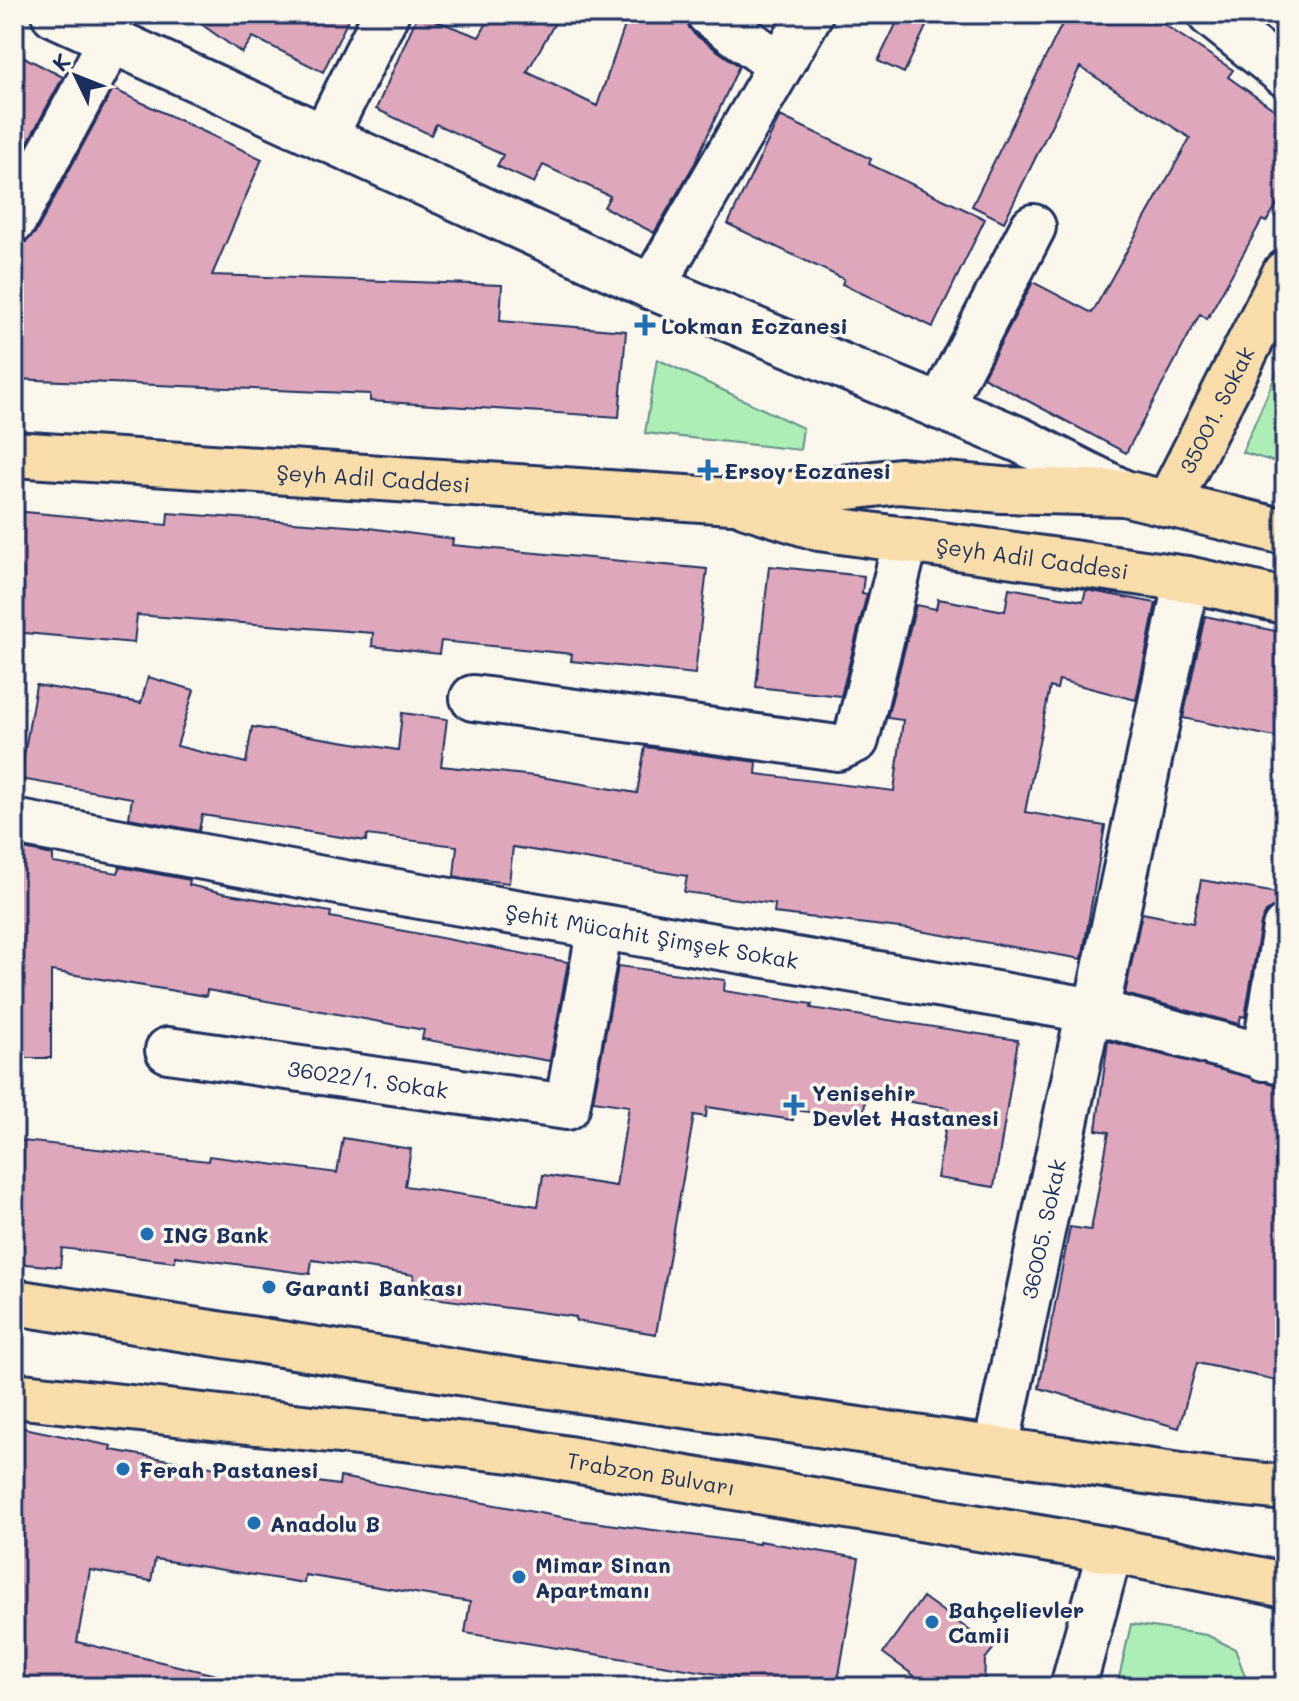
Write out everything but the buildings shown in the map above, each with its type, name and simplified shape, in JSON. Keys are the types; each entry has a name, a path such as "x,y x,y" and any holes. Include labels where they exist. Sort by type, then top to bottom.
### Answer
{"main road":[{"name":"35001. Sokak","path":"1168,504 1285,273"},
{"name":"Şeyh Adil Caddesi","path":"14,454 732,501 899,481 1002,490 1124,493 1285,532"},
{"name":"Şeyh Adil Caddesi","path":"732,501 819,528 1187,579 1285,601"},
{"path":"14,1302 516,1381 1285,1488"},
{"name":"Trabzon Bulvarı","path":"14,1395 520,1451 1110,1550 1285,1585"}],"street":[{"path":"54,14 652,287 1020,440 1124,493"},
{"path":"324,138 386,14"},
{"path":"709,14 780,65"},
{"path":"652,287 810,14"},
{"path":"1210,14 1285,74"},
{"path":"14,220 111,41"},
{"path":"940,407 1033,227"},
{"path":"473,698 838,748 856,740 906,540"},
{"name":"36005. Sokak","path":"996,1448 1187,579"},
{"name":"Şehit Mücahit Şimşek Sokak","path":"14,822 1093,1011 1274,1060"},
{"name":"36022/1. Sokak","path":"168,1050 567,1107 600,927"},
{"path":"1274,1060 1285,928"},
{"path":"1073,1687 1110,1550"}],"green space":[{"path":"1285,354 1285,465 1242,452"},
{"path":"657,359 803,428 800,450 645,433"},
{"path":"1131,1624 1207,1635 1235,1649 1249,1687 1117,1687"}],"place":[{"name":"Lokman Eczanesi","path":"645,325"},
{"name":"Ersoy Eczanesi","path":"708,470"},
{"name":"Yenisehir Devlet Hastanesi","path":"794,1105"},
{"name":"ING Bank","path":"147,1234"},
{"name":"Garanti Bankası","path":"269,1287"},
{"name":"Ferah Pastanesi","path":"123,1469"},
{"name":"Anadolu B","path":"254,1523"},
{"name":"Mimar Sinan Apartmanı","path":"519,1577"},
{"name":"Bahçelievler Camii","path":"932,1622"}]}
